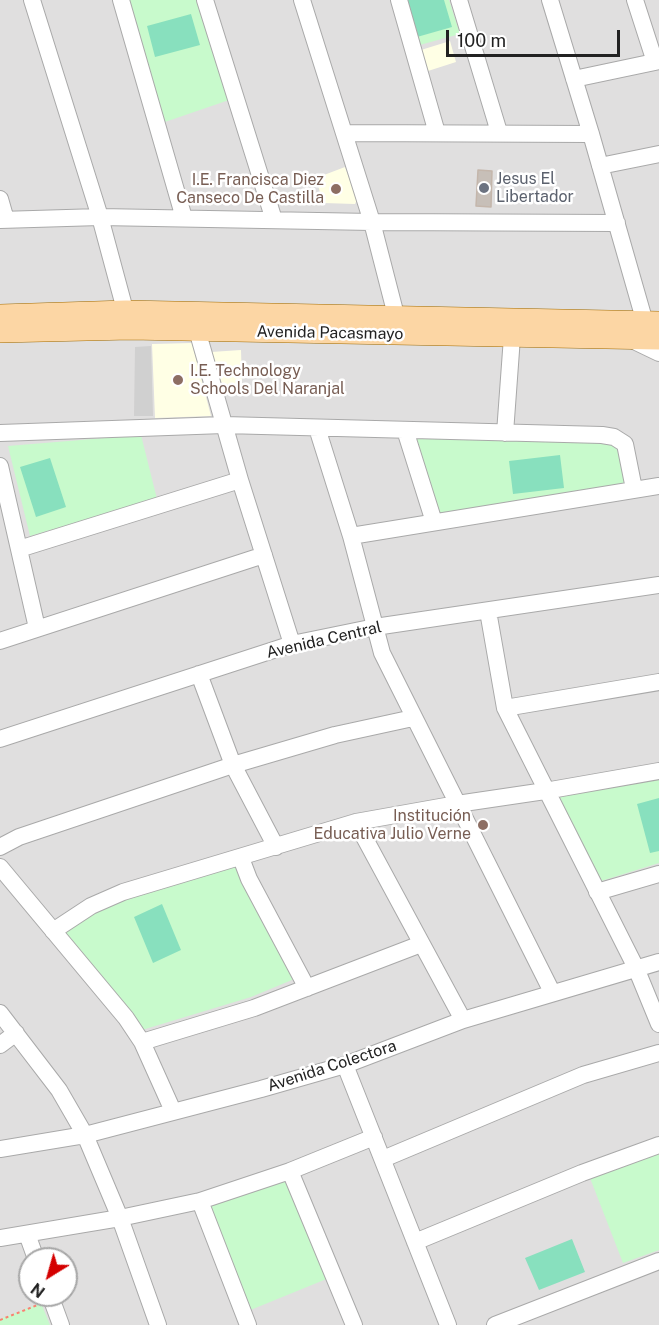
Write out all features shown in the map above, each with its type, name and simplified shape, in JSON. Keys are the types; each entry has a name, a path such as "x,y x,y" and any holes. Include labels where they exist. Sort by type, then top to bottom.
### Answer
{"main road":[{"name":"Avenida Pacasmayo","path":"0,315 654,335"},
{"name":"Avenida Pacasmayo","path":"0,332 128,320 197,330 399,326 512,337 627,339 654,335"}],"street":[{"path":"33,0 100,217 128,320"},
{"path":"121,0 184,218"},
{"path":"205,0 274,220"},
{"path":"302,0 372,222 399,326"},
{"path":"399,0 436,134"},
{"path":"459,0 499,132"},
{"path":"550,0 617,223 654,335"},
{"path":"574,79 657,62 635,0"},
{"path":"344,133 591,134"},
{"path":"600,166 659,154"},
{"path":"0,199 3,220 100,217 372,222 617,223"},
{"path":"197,330 240,480 291,644"},
{"path":"505,433 512,337"},
{"path":"0,433 224,425 602,435 614,437 624,444 634,489"},
{"path":"317,428 351,536 382,653 552,992"},
{"path":"405,430 434,522"},
{"path":"0,465 37,628"},
{"path":"19,549 240,480"},
{"path":"351,536 659,486"},
{"path":"0,641 264,555"},
{"name":"Avenida Central","path":"0,739 291,644 375,627 659,585"},
{"path":"488,611 505,708 636,968 659,1024"},
{"path":"199,674 233,765 276,847"},
{"path":"505,708 659,682"},
{"path":"0,847 19,837 233,765 335,735 413,718"},
{"path":"53,931 91,906 123,892 356,822 659,771"},
{"path":"356,822 463,1020"},
{"path":"241,858 249,879 307,988"},
{"path":"0,867 126,1018 142,1042 173,1111"},
{"path":"597,892 659,874"},
{"path":"142,1042 254,1008 421,944"},
{"name":"Avenida Colectora","path":"0,1149 85,1135 345,1065 463,1020 659,962"},
{"path":"0,1013 59,1090 85,1135 120,1218 158,1325"},
{"path":"0,1045 15,1033"},
{"path":"383,1159 583,1075 659,1053"},
{"path":"345,1065 448,1325"},
{"path":"0,1238 120,1218 200,1201 290,1171 374,1137"},
{"path":"415,1242 582,1173 659,1145"},
{"path":"290,1171 354,1325"},
{"path":"200,1201 248,1325"},
{"path":"27,1234 32,1247"},
{"path":"495,1325 659,1262"},
{"path":"54,1307 61,1325"}],"path":[{"path":"0,1320 28,1307"}],"shaded area":[{"path":"0,0 659,0 659,1325 0,1325"},
{"path":"450,41 456,62 428,71 421,50"},
{"name":"I.E. Francisca Diez Canseco De Castilla","path":"345,167 357,200 355,204 323,203 316,178"},
{"name":"I.E. Technology Schools Del Naranjal","path":"192,343 211,416 155,418 152,344"},
{"path":"151,346 153,416 134,416 135,347"},
{"path":"241,350 242,384 222,384 211,352"}],"green space":[{"path":"127,0 200,0 232,99 162,123"},
{"path":"402,0 449,0 460,34 416,46"},
{"path":"407,0 444,0 452,27 417,37"},
{"path":"191,14 200,45 155,57 147,26"},
{"path":"141,435 157,499 30,536 8,446"},
{"path":"415,437 611,443 618,451 625,484 438,514"},
{"path":"560,455 564,488 513,494 509,461"},
{"path":"50,458 66,507 36,517 20,467"},
{"path":"659,779 659,863 598,882 554,795"},
{"path":"659,798 659,851 650,853 637,804"},
{"path":"248,861 304,975 251,997 142,1030 62,932 92,912 126,897"},
{"path":"162,904 181,950 153,963 134,917"},
{"path":"659,1153 659,1250 623,1263 590,1178"},
{"path":"286,1176 329,1278 248,1311 207,1204"},
{"path":"572,1239 585,1272 539,1290 525,1258"},
{"path":"31,1307 43,1307 50,1325 0,1325 0,1319"}],"building":[{"name":"Jesus El Libertador","path":"478,170 492,171 491,207 476,206"}],"place":[{"name":"Jesus El Libertador","path":"484,188"},
{"name":"I.E. Francisca Diez Canseco De Castilla","path":"336,189"},
{"name":"I.E. Technology Schools Del Naranjal","path":"178,380"},
{"name":"Institución Educativa Julio Verne","path":"483,825"}]}
